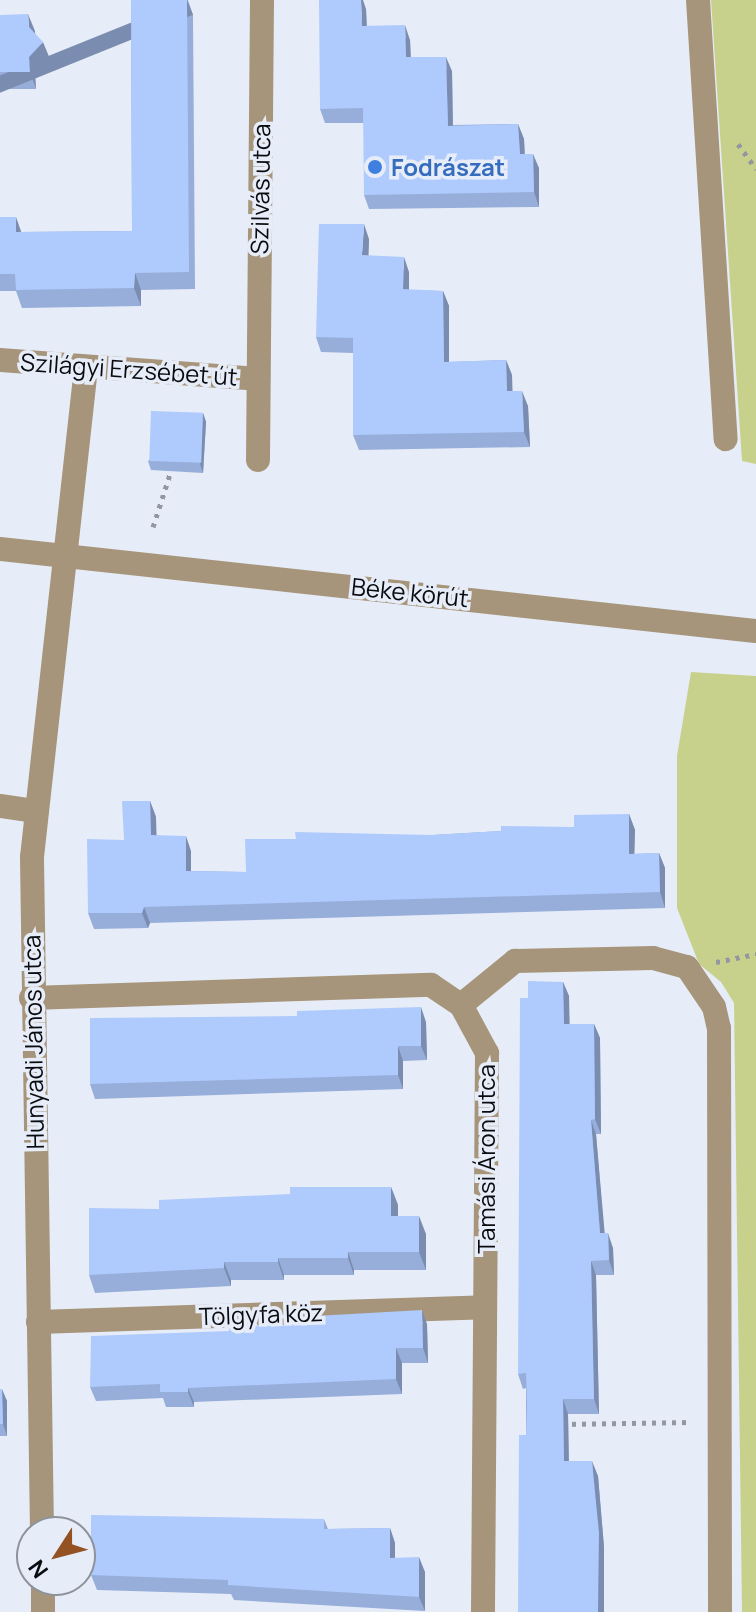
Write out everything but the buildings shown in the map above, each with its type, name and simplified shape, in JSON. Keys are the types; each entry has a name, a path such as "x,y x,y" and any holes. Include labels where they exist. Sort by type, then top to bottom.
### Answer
{"street":[{"name":"Szilvás utca","path":"258,460 262,0"},
{"path":"698,0 726,439"},
{"name":"Szilágyi Erzsébet út","path":"0,360 258,379"},
{"name":"Hunyadi János utca","path":"42,1516 31,998 36,811 86,367"},
{"path":"0,549 63,553"},
{"name":"Béke körút","path":"63,553 756,631"},
{"path":"0,806 36,811"},
{"path":"31,998 431,985 461,1005 515,961 535,958 653,958 687,967 703,984 719,1028 720,1612"},
{"name":"Tamási Áron utca","path":"461,1005 487,1053 483,1612"},
{"name":"Tölgyfa köz","path":"38,1322 485,1307"}],"path":[{"path":"153,527 171,471"},
{"path":"557,1424 718,1421"}],"green space":[{"path":"711,0 756,0 756,464 742,461"},
{"path":"691,672 756,676 756,1612 742,1612 734,1003 721,982 699,964 677,908 677,756"}],"place":[{"name":"Fodrászat","path":"375,167"}]}
